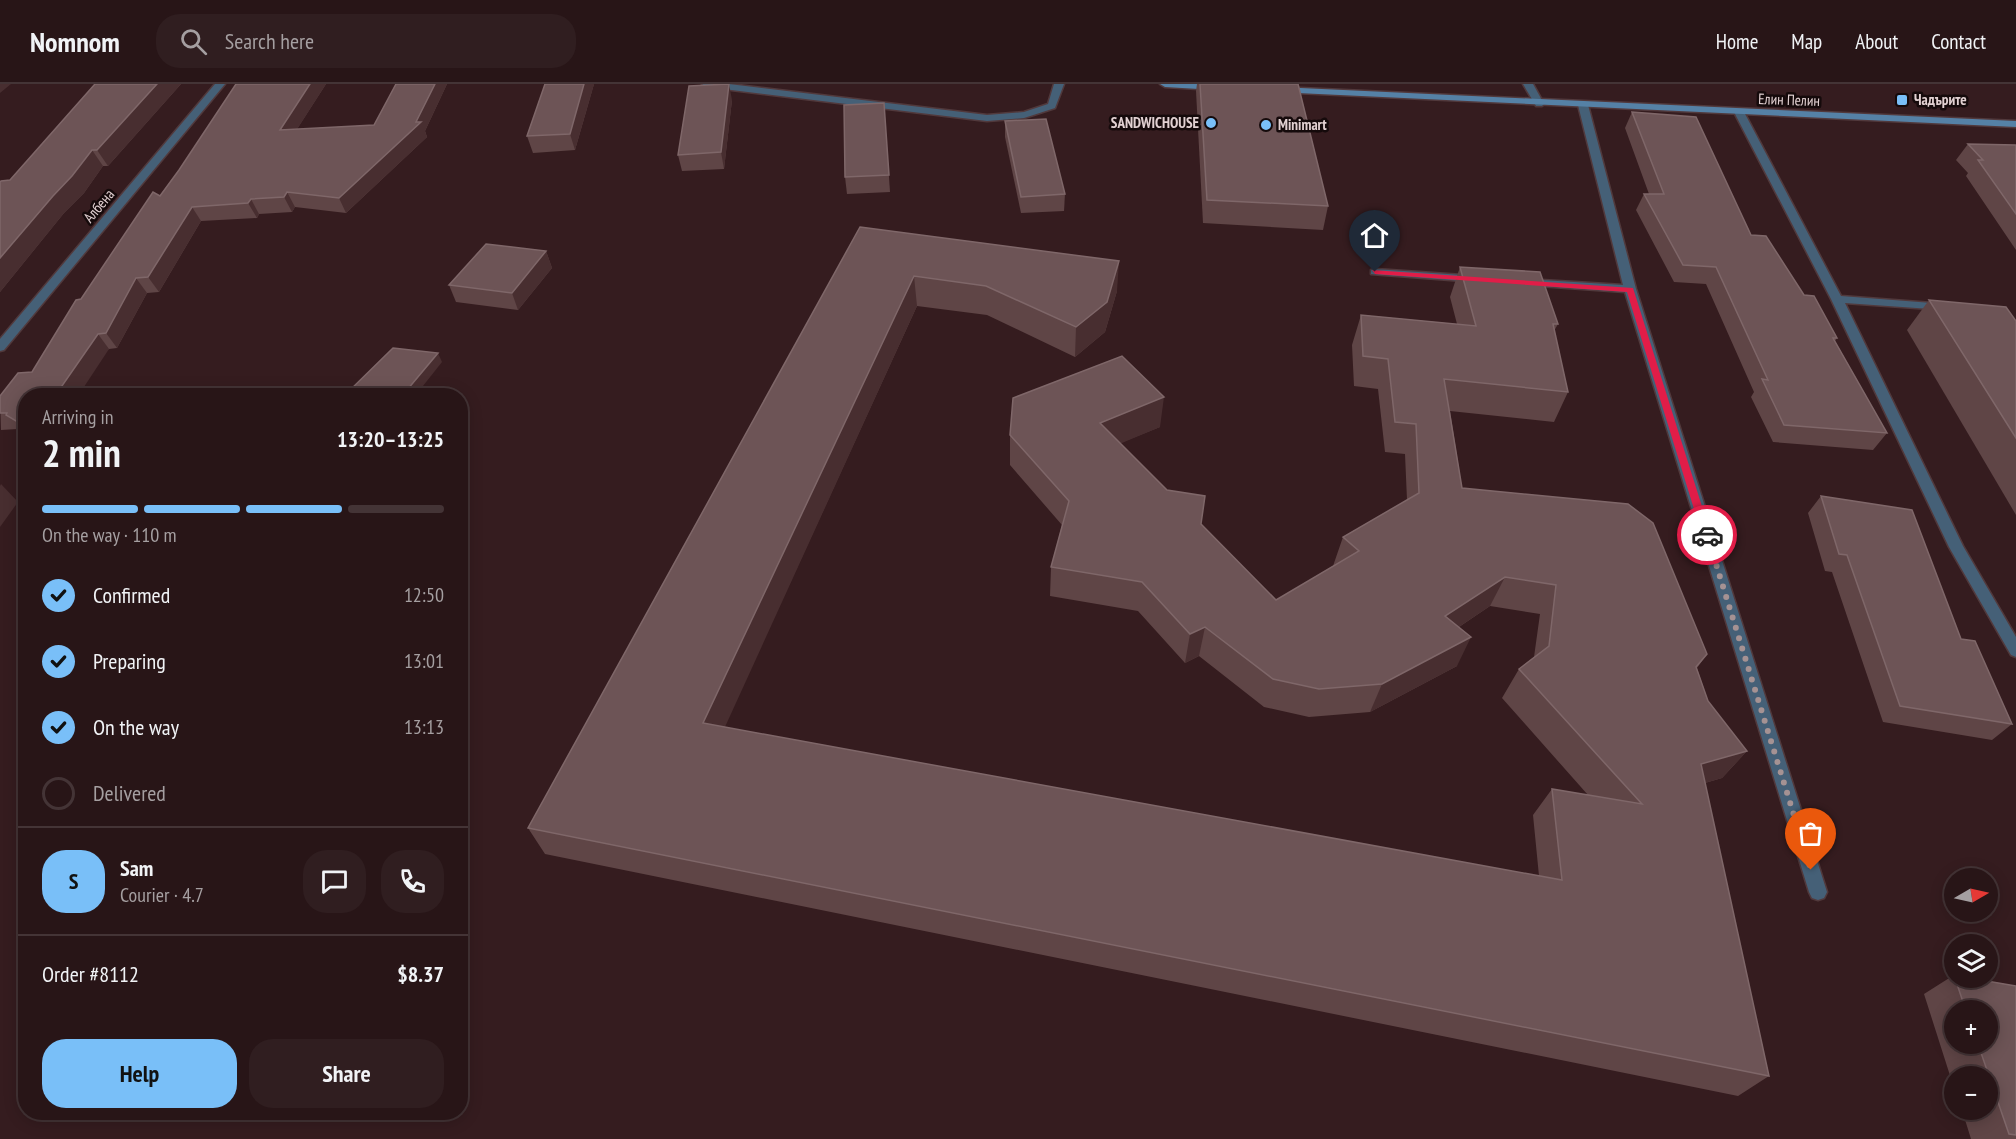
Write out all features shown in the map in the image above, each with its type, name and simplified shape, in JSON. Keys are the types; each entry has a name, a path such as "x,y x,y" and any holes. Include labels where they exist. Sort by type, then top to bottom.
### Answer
{"street":[{"name":"Албена","path":"0,347 220,84"},
{"path":"707,84 976,118 1003,119 1038,112 1052,106 1059,84"},
{"path":"1165,84 1223,87"},
{"path":"1528,84 1539,104"},
{"name":"Елин Пелин","path":"1270,90 2016,124"},
{"path":"1583,105 1630,290 1818,892"},
{"path":"1739,112 1837,299 1956,547 2016,651"},
{"path":"1375,272 1491,280"},
{"path":"1514,281 1630,290"},
{"path":"1837,299 1955,308"}],"building":[{"path":"95,84 157,84 97,150 92,150 0,258 0,182 10,180"},
{"path":"236,84 310,84 280,130 374,125 396,84 435,84 416,122 421,122 339,198 287,192 284,197 251,199 248,203 192,207 148,277 136,278 106,333 98,334 61,388 18,388 18,422 6,415 7,413 0,413 0,396 18,373 32,372 76,300 81,299 153,192 160,196"},
{"path":"545,84 584,84 570,134 527,136"},
{"path":"729,84 721,152 678,155 689,86"},
{"path":"1200,84 1298,84 1328,206 1207,200"},
{"path":"884,103 889,175 845,177 844,105"},
{"path":"1632,112 1696,117 1751,235 1766,236 1804,295 1814,296 1837,338 1833,338 1887,433 1784,425 1762,379 1768,380 1716,267 1683,265 1644,194 1664,194"},
{"path":"1046,119 1065,194 1021,197 1005,121"},
{"path":"1968,144 2016,145 2016,214 1978,160 1983,160"},
{"path":"860,227 1119,261 1107,302 1076,327 986,286 914,276 703,723 1562,880 1552,789 1642,804 1519,669 1549,646 1556,585 1505,577 1445,616 1471,637 1382,684 1319,689 1273,679 1205,627 1190,634 1142,582 1051,567 1069,501 1010,435 1013,398 1122,356 1164,397 1100,423 1167,490 1205,496 1201,524 1276,600 1359,551 1343,537 1419,493 1416,424 1395,422 1388,359 1363,356 1361,315 1476,326 1460,267 1540,272 1558,324 1553,324 1568,392 1444,379 1462,488 1628,504 1653,523 1707,654 1696,667 1708,701 1747,751 1701,764 1769,1076 528,828"},
{"path":"486,244 546,251 512,293 449,285"},
{"path":"1929,300 2006,307 2016,321 2016,438"},
{"path":"393,348 438,353 409,388 352,388"},
{"path":"1821,496 1912,510 1961,639 1975,641 2012,724 1900,706 1847,555 1839,554"},
{"path":"1998,983 2016,986 2016,1135 2009,1134 1998,1102 1998,1066 1986,1066 1981,1054 1998,1054 1998,1000 1962,1000 1958,988 1998,988"}],"way so far":[{"path":"1707,535 1811,870"}],"place":[{"name":"Чадърите","path":"1902,100"},
{"name":"SANDWICHOUSE","path":"1211,123"},
{"name":"Minimart","path":"1266,125"}],"route":[{"path":"1375,272 1630,290 1707,535"}]}
